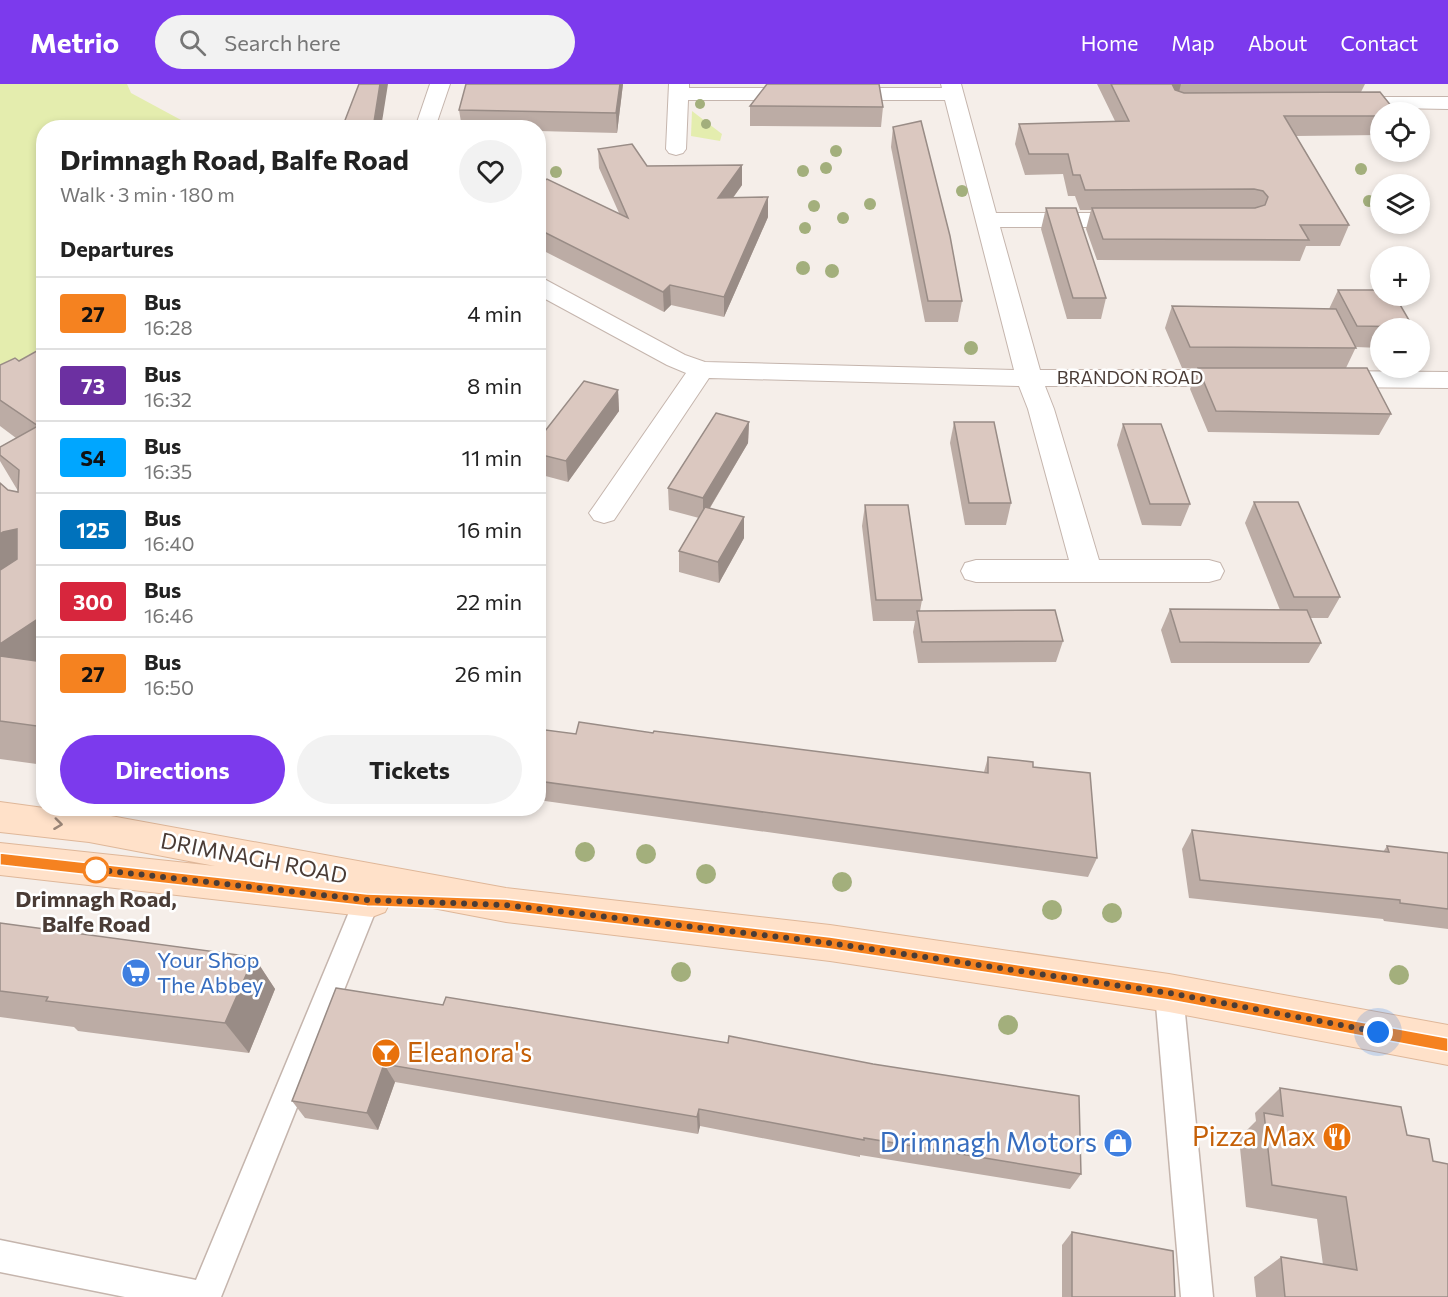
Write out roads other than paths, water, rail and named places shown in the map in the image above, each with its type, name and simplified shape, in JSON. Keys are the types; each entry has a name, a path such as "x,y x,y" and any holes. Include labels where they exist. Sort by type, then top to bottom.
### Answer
{"main road":[{"name":"DRIMNAGH ROAD","path":"0,817 89,828 506,905 830,943 1169,993 1448,1045"},
{"name":"DRIMNAGH ROAD","path":"0,859 367,900 506,905"}],"street":[{"path":"428,120 440,84"},
{"path":"1420,84 1444,108"},
{"path":"676,149 679,89 952,89 1029,378"},
{"path":"1330,103 1444,108"},
{"path":"986,220 1152,219"},
{"name":"BRANDON ROAD","path":"546,289 676,360 701,370 1029,378 1261,378"},
{"path":"604,513 701,370"},
{"name":"BRANDON ROAD","path":"1029,378 1041,409 1087,571"},
{"path":"1308,379 1448,380"},
{"path":"976,571 1209,571"}],"lane":[{"path":"0,1256 204,1297 367,900"},
{"path":"1169,993 1197,1297"}],"place":[{"name":"Drimnagh Road, Balfe Road","path":"96,870"},
{"name":"Your Shop The Abbey","path":"136,973"},
{"name":"Eleanora's","path":"386,1053"},
{"name":"Pizza Max","path":"1337,1137"},
{"name":"Drimnagh Motors","path":"1118,1143"}]}
